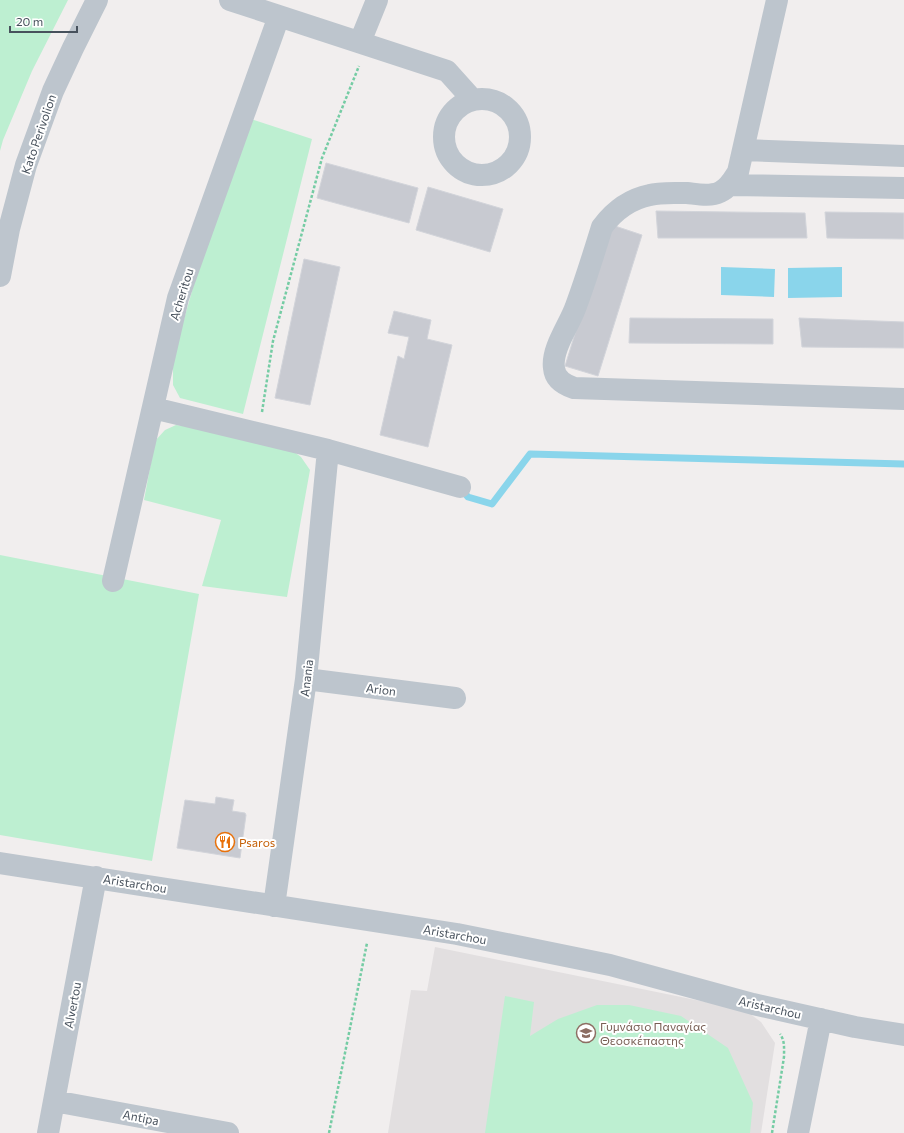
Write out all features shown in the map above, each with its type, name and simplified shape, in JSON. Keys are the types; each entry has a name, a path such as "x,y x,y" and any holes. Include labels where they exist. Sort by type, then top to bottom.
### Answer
{"street":[{"name":"Kato Perivolion","path":"0,276 9,229 26,165 53,91 97,0"},
{"path":"230,0 447,71 472,100"},
{"path":"364,44 377,0"},
{"path":"777,0 738,172 730,185 720,192 708,195 678,193 650,194 618,209 609,218 602,227 576,307 554,355 554,369 557,376 564,384 574,388 904,399"},
{"name":"Acheritou","path":"113,581 178,298 279,16"},
{"path":"744,150 904,156"},
{"path":"730,185 904,188"},
{"path":"153,408 328,450 460,487"},
{"name":"Anania","path":"274,906 306,680 328,450"},
{"name":"Arion","path":"306,680 455,698"},
{"name":"Aristarchou","path":"0,863 457,934 610,965 753,1004 821,1018 855,1027 904,1034"},
{"name":"Alvertou","path":"48,1133 96,877"},
{"path":"798,1133 821,1018"},
{"name":"Antipa","path":"54,1101 228,1133"}],"path":[{"path":"259,434 273,341 322,158 364,44"},
{"path":"330,1133 371,920"},
{"path":"772,1133 782,1074 784,1045 782,1037 777,1030"}],"shaded area":[{"name":"Γυμνάσιο Παναγίας Θεοσκέπαστης","path":"435,947 745,1010 761,1022 775,1043 761,1133 388,1133 411,990 427,991"}],"green space":[{"path":"0,0 68,0 32,71 3,140 0,151"},
{"path":"251,119 312,139 243,414 180,398 173,385 173,358 196,277"},
{"path":"176,425 197,428 293,451 301,457 310,470 287,597 202,586 221,520 144,500 155,441 165,430"},
{"path":"0,555 199,594 152,861 0,835"},
{"path":"505,996 534,1002 530,1036 558,1019 597,1005 629,1005 681,1016 728,1048 753,1103 750,1133 485,1133"}],"water":[{"path":"721,267 775,269 774,297 721,295"},
{"path":"842,267 842,297 788,298 788,268"}],"building":[{"path":"326,163 418,188 409,223 317,198"},
{"path":"428,187 503,209 490,252 416,230"},
{"path":"656,211 805,213 807,238 658,238"},
{"path":"825,212 904,213 904,239 827,238"},
{"path":"609,224 642,235 598,376 565,366"},
{"path":"304,259 340,267 310,405 275,398"},
{"path":"394,311 431,320 427,339 452,345 428,447 380,435 398,356 404,359 409,337 388,333"},
{"path":"630,318 773,319 773,344 629,343"},
{"path":"799,318 904,322 904,348 802,347"},
{"path":"216,797 234,800 232,811 245,813 246,815 240,858 177,848 185,800 215,804"}],"waterway":[{"path":"461,489 468,497 492,504 530,454 904,464"}],"place":[{"name":"Psaros","path":"225,842"},
{"name":"Γυμνάσιο Παναγίας Θεοσκέπαστης","path":"586,1033"}]}
